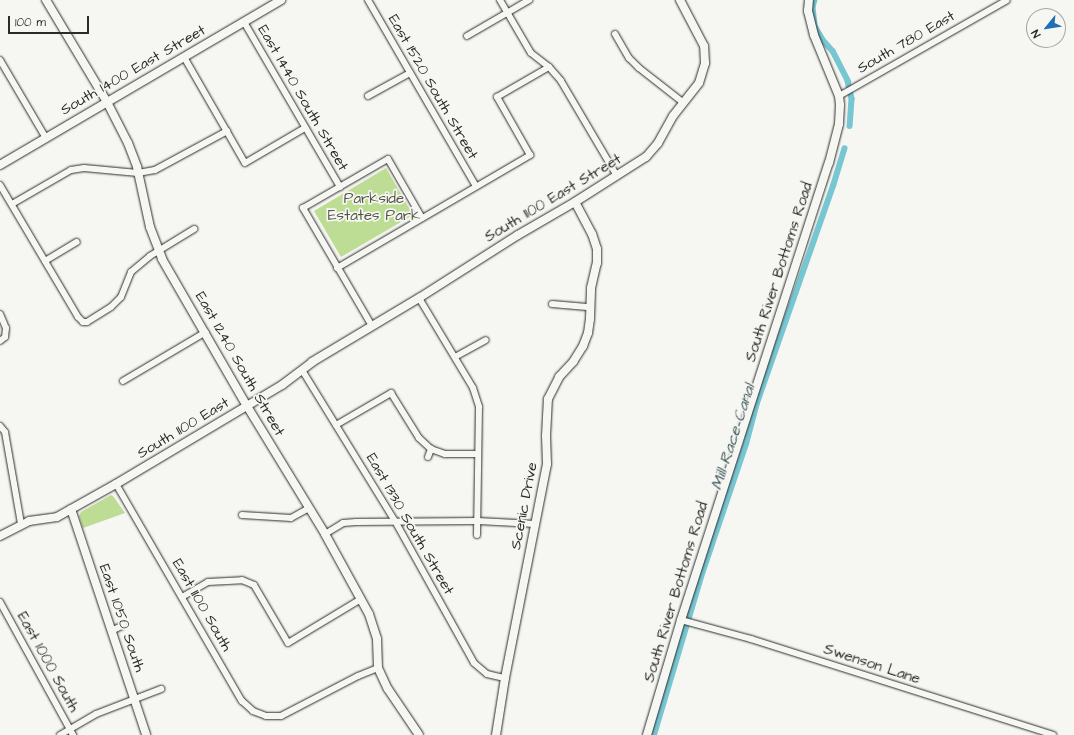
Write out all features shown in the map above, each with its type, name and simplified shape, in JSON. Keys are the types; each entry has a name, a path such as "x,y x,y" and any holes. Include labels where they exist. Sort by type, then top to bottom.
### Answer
{"street":[{"name":"East 1240 South Street","path":"46,0 107,102 128,143 138,173 146,214 158,250 247,406 325,534 361,600 374,625 377,638 378,668 388,689 419,735"},
{"name":"South 1400 East Street","path":"0,165 281,0"},
{"name":"East 1520 South Street","path":"368,0 476,186"},
{"path":"500,0 531,53 549,67 561,81 617,176"},
{"path":"467,36 529,0"},
{"name":"South 1100 East Street","path":"372,326 646,157 658,143 673,116 699,83 705,63 705,53 702,40 680,0"},
{"name":"South River Bottoms Road","path":"648,735 829,163 840,115 839,96 814,35 808,11 809,0"},
{"name":"South 780 East","path":"839,96 1007,0"},
{"name":"East 1440 South Street","path":"244,22 340,187"},
{"path":"615,34 629,58 639,68 684,103"},
{"path":"184,57 245,163 305,128"},
{"path":"0,60 46,138"},
{"path":"337,268 530,155 497,97 549,67"},
{"path":"368,96 410,73"},
{"path":"12,204 71,170 84,168 138,173 155,170 227,131"},
{"path":"372,326 303,208 388,159 422,218"},
{"path":"0,185 78,317 83,322 87,322 111,307 121,297 131,272 158,250 194,229"},
{"name":"Scenic Drive","path":"496,735 505,678 547,464 546,436 548,399 559,376 573,362 583,346 588,333 591,288 597,263 597,249 592,234 575,202"},
{"path":"45,261 77,242"},
{"path":"419,298 473,388 479,407 477,535"},
{"path":"552,304 590,307"},
{"path":"0,314 5,323 6,333 0,341"},
{"name":"South 1100 East","path":"0,536 29,521 57,516 116,484 282,385 312,362 372,326"},
{"path":"123,381 206,332"},
{"path":"455,357 486,340"},
{"name":"East 1330 South Street","path":"302,370 395,521 474,662 487,674 505,678"},
{"path":"336,425 391,393 419,438 432,449 445,454 478,454"},
{"path":"0,426 5,432 22,524"},
{"path":"428,457 432,449"},
{"name":"East 1100 South","path":"116,484 242,701 253,711 266,716 287,714 358,676 378,668"},
{"path":"242,515 291,518 309,508"},
{"name":"East 1050 South","path":"71,509 146,735"},
{"path":"325,534 343,523 395,521 478,521 535,524"},
{"path":"182,597 208,582 242,580 254,585 288,643 361,600"},
{"name":"East 1000 South","path":"0,602 71,732"},
{"name":"Swenson Lane","path":"683,621 751,639 1054,735"},
{"path":"112,630 124,625"},
{"path":"60,735 71,732 96,714 134,698 161,689"}],"green space":[{"name":"Parkside Estates Park","path":"386,168 413,215 341,257 314,211"},
{"path":"111,495 125,513 83,528 79,516 81,512"}],"waterway":[{"name":"Mill Race Canal","path":"815,0 813,7 815,26 823,40 833,51 848,81 852,99 850,126"},
{"name":"Mill Race Canal","path":"654,735 703,571 746,444 757,403 833,186 844,149"}]}
